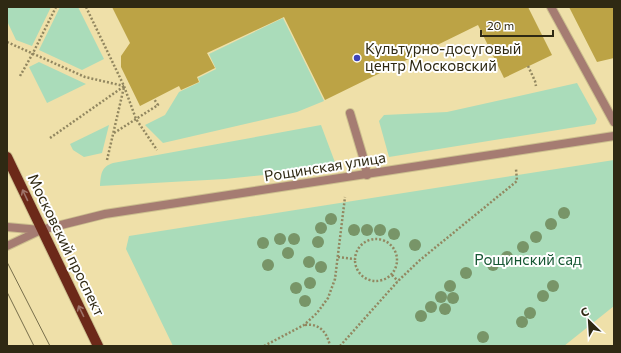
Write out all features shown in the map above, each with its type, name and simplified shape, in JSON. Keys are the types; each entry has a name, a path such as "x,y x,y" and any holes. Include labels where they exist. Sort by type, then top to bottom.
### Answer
{"main road":[{"name":"Московский проспект","path":"7,157 98,346"}],"street":[{"path":"551,7 614,122"},
{"path":"350,113 367,175"},
{"name":"Рощинская улица","path":"7,246 41,230 105,214 614,136"},
{"name":"Рощинская улица","path":"7,226 41,230"}],"path":[{"path":"20,76 56,7"},
{"path":"86,7 124,86 136,119 157,150"},
{"path":"7,42 85,77 124,86"},
{"path":"528,66 536,86"},
{"path":"107,160 124,86"},
{"path":"50,138 124,86"},
{"path":"113,134 158,105 154,99"},
{"path":"340,346 398,281 420,260 517,181 516,169"},
{"path":"264,346 304,325 328,298 335,279 345,197"},
{"path":"374,240 381,240 388,243 396,254 396,269 392,274 386,279 379,281 372,281 365,278 356,266 355,259 361,246 374,240"},
{"path":"338,257 355,259"},
{"path":"392,274 398,281"},
{"path":"304,325 313,324 320,328 325,333 330,346"}],"green space":[{"path":"7,7 51,7 32,46 16,40 7,21"},
{"path":"60,7 78,7 104,59 82,70 39,50"},
{"path":"283,18 324,101 297,112 163,143 145,125 165,115 179,92 200,82 198,78 216,69 209,54"},
{"path":"39,62 86,84 47,103 29,67"},
{"path":"577,83 597,119 595,124 389,157 379,121 384,115 447,112"},
{"path":"109,125 102,153 84,157 73,150 70,144"},
{"path":"321,125 336,165 284,173 225,179 100,186 102,172 106,167 113,163"},
{"name":"Рощинский сад","path":"614,160 614,306 564,346 173,346 126,249 129,236"}],"building":[{"name":"Культурно-досуговый центр Московский","path":"112,7 528,7 552,55 504,78 478,25 325,100 284,17 207,53 215,68 197,77 199,82 181,90 179,86 140,106 121,67 121,56 130,43"},
{"path":"569,7 614,7 614,58 597,62"}],"tram line":[{"path":"7,262 50,346"},
{"path":"7,292 34,346"}],"place":[{"name":"Культурно-досуговый центр Московский","path":"357,58"}]}
